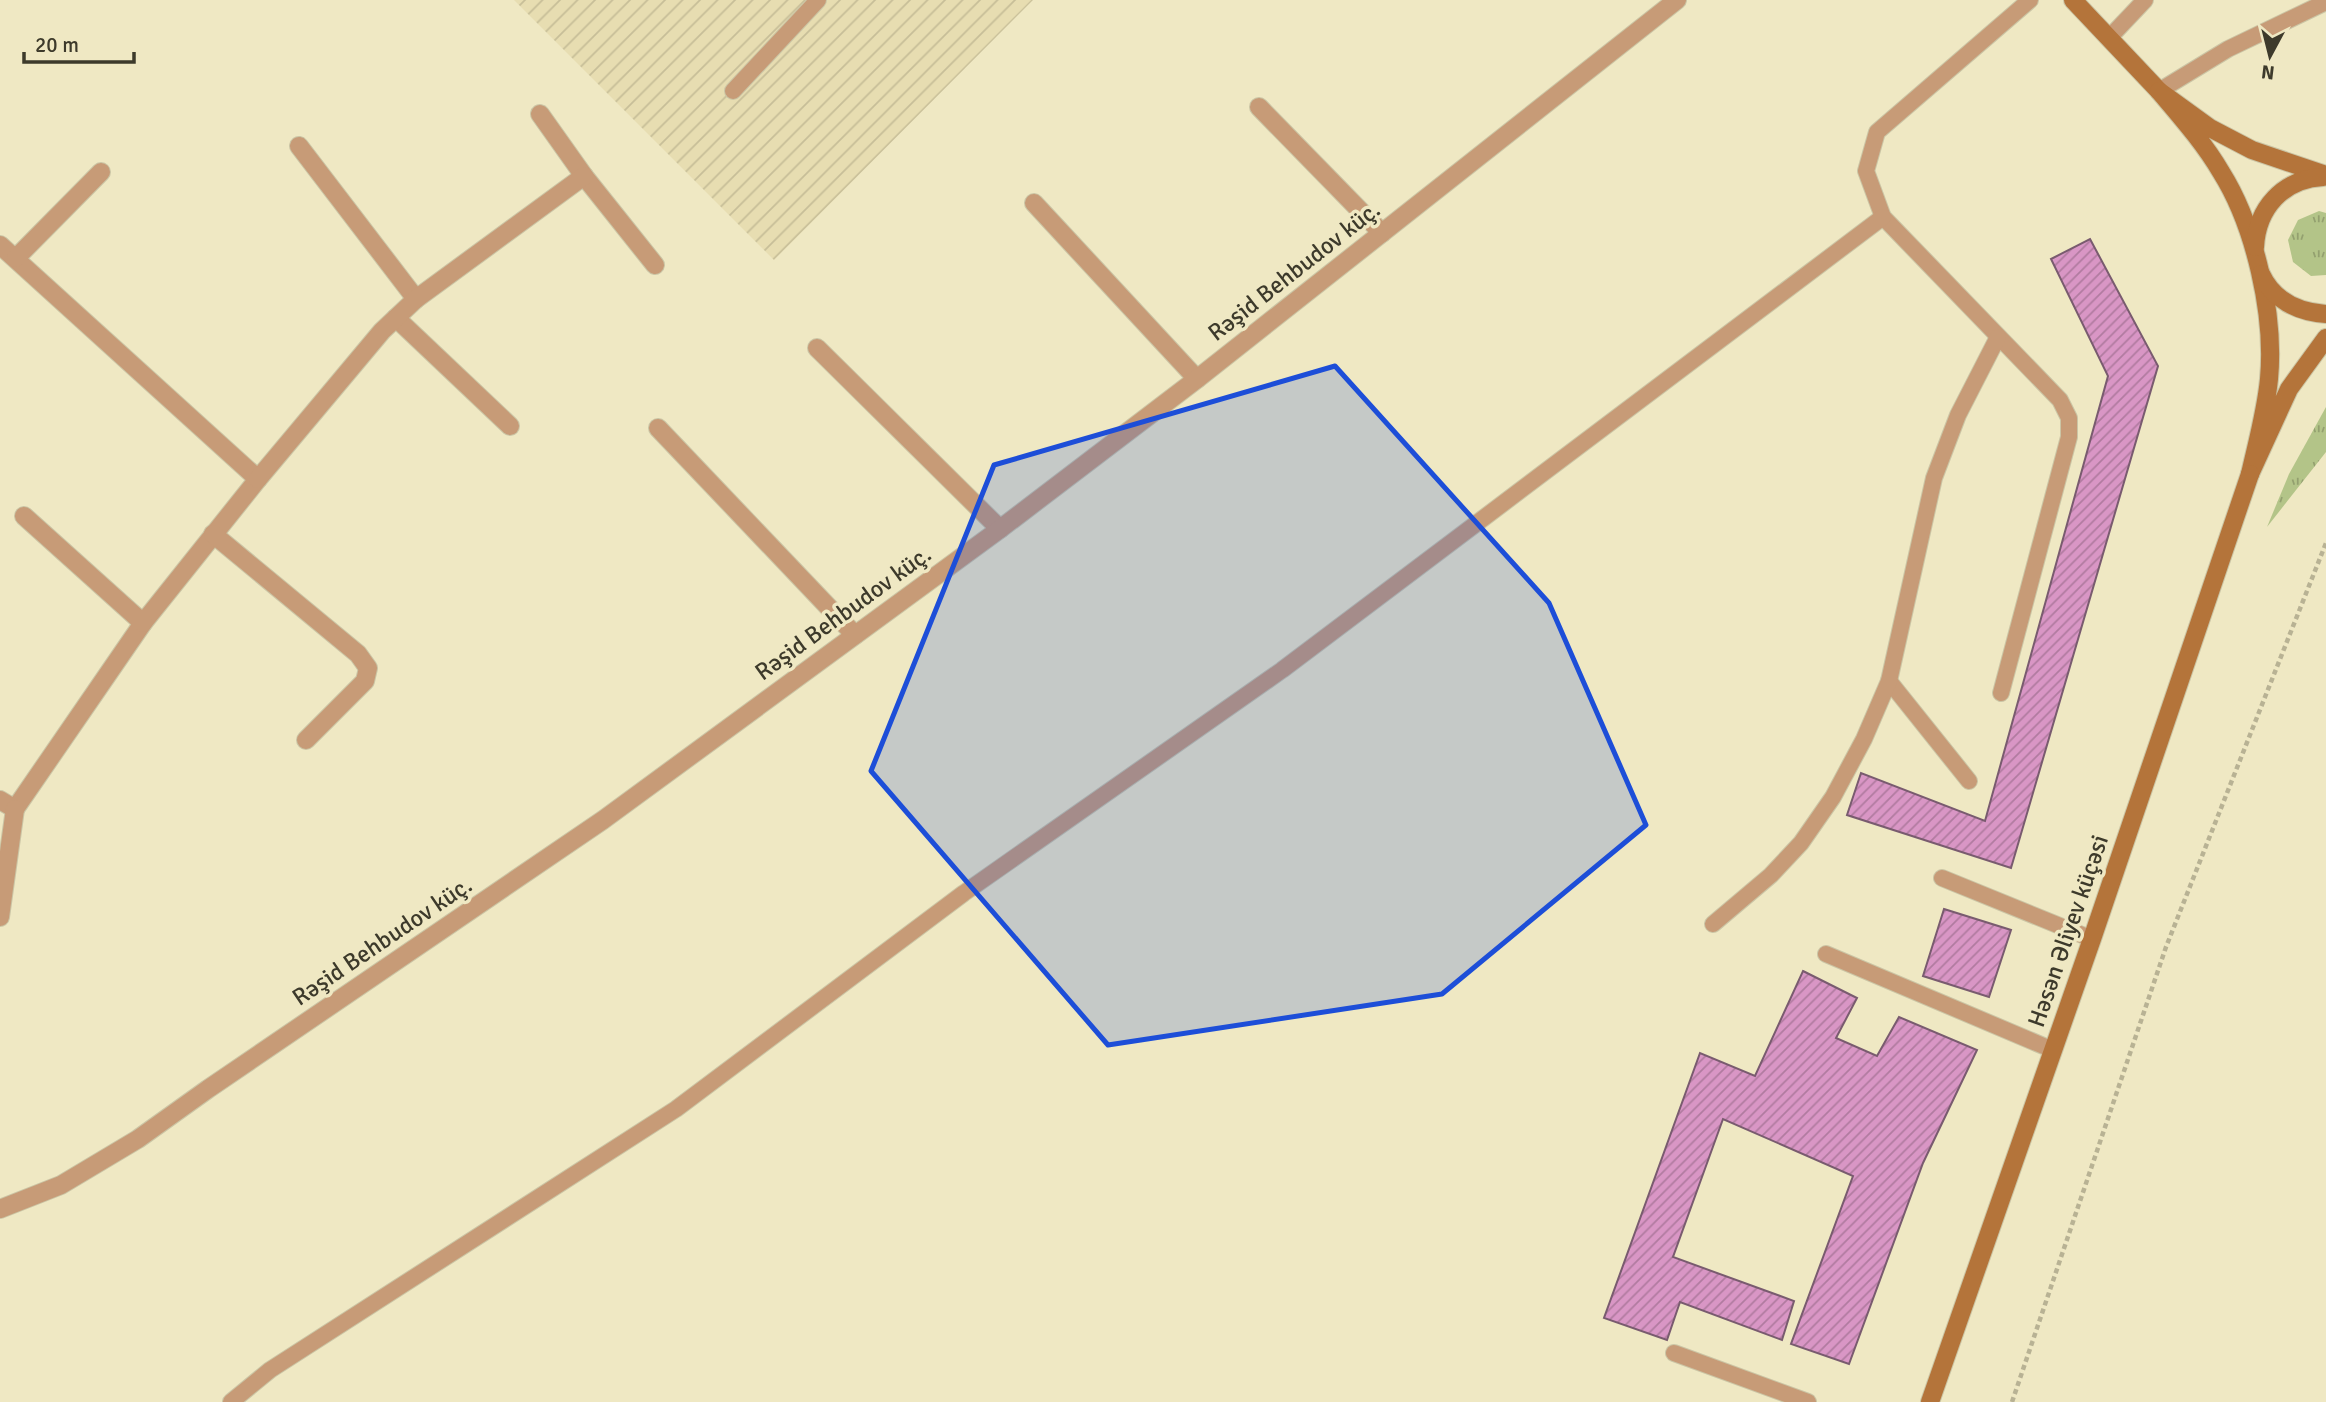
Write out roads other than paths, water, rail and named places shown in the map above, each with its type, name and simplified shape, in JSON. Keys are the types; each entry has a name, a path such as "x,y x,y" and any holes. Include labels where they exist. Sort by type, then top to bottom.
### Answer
{"main road":[{"path":"2073,0 2159,91 2197,137 2222,173 2242,212 2257,264 2268,322 2269,379 2250,474"},
{"path":"2159,91 2210,128 2252,150 2326,176"},
{"path":"2326,176 2305,179 2291,185 2268,205 2256,233 2257,264 2263,278 2284,301 2304,311 2326,314"},
{"path":"2250,474 2289,389 2326,338"},
{"name":"Həsən Əliyev küçəsi","path":"1930,1402 2092,939 2250,474"}],"street":[{"name":"Rəşid Behbudov küç.","path":"0,1209 61,1185 138,1139 603,820 1000,529 1197,379 1677,0"},
{"path":"1259,107 1382,233"},
{"path":"541,114 584,176 655,265"},
{"path":"299,146 416,299"},
{"path":"16,258 102,172"},
{"path":"0,917 7,804 213,534 382,331 416,299 584,176"},
{"path":"1034,203 1197,379"},
{"path":"0,245 258,479"},
{"path":"396,318 510,426"},
{"path":"817,348 1000,529"},
{"path":"658,428 855,635"},
{"path":"24,516 143,623"},
{"path":"213,534 358,654 368,668 365,681 306,740"}],"lane":[{"path":"733,91 818,0"},
{"path":"2001,692 2069,437 2069,418 2060,400 2040,377 1883,217 1866,171 1877,132 2030,0"},
{"path":"2109,38 2145,0"},
{"path":"2159,91 2228,49 2326,2"},
{"path":"231,1402 270,1370 676,1109 964,892 1282,670 1883,217"},
{"path":"1713,924 1771,875 1801,843 1833,797 1864,739 1889,681 1934,478 1958,415 1998,337"},
{"path":"1889,681 1969,781"},
{"path":"1942,877 2092,939"},
{"path":"1826,954 2053,1051"},
{"path":"1674,1353 1808,1402"}]}
